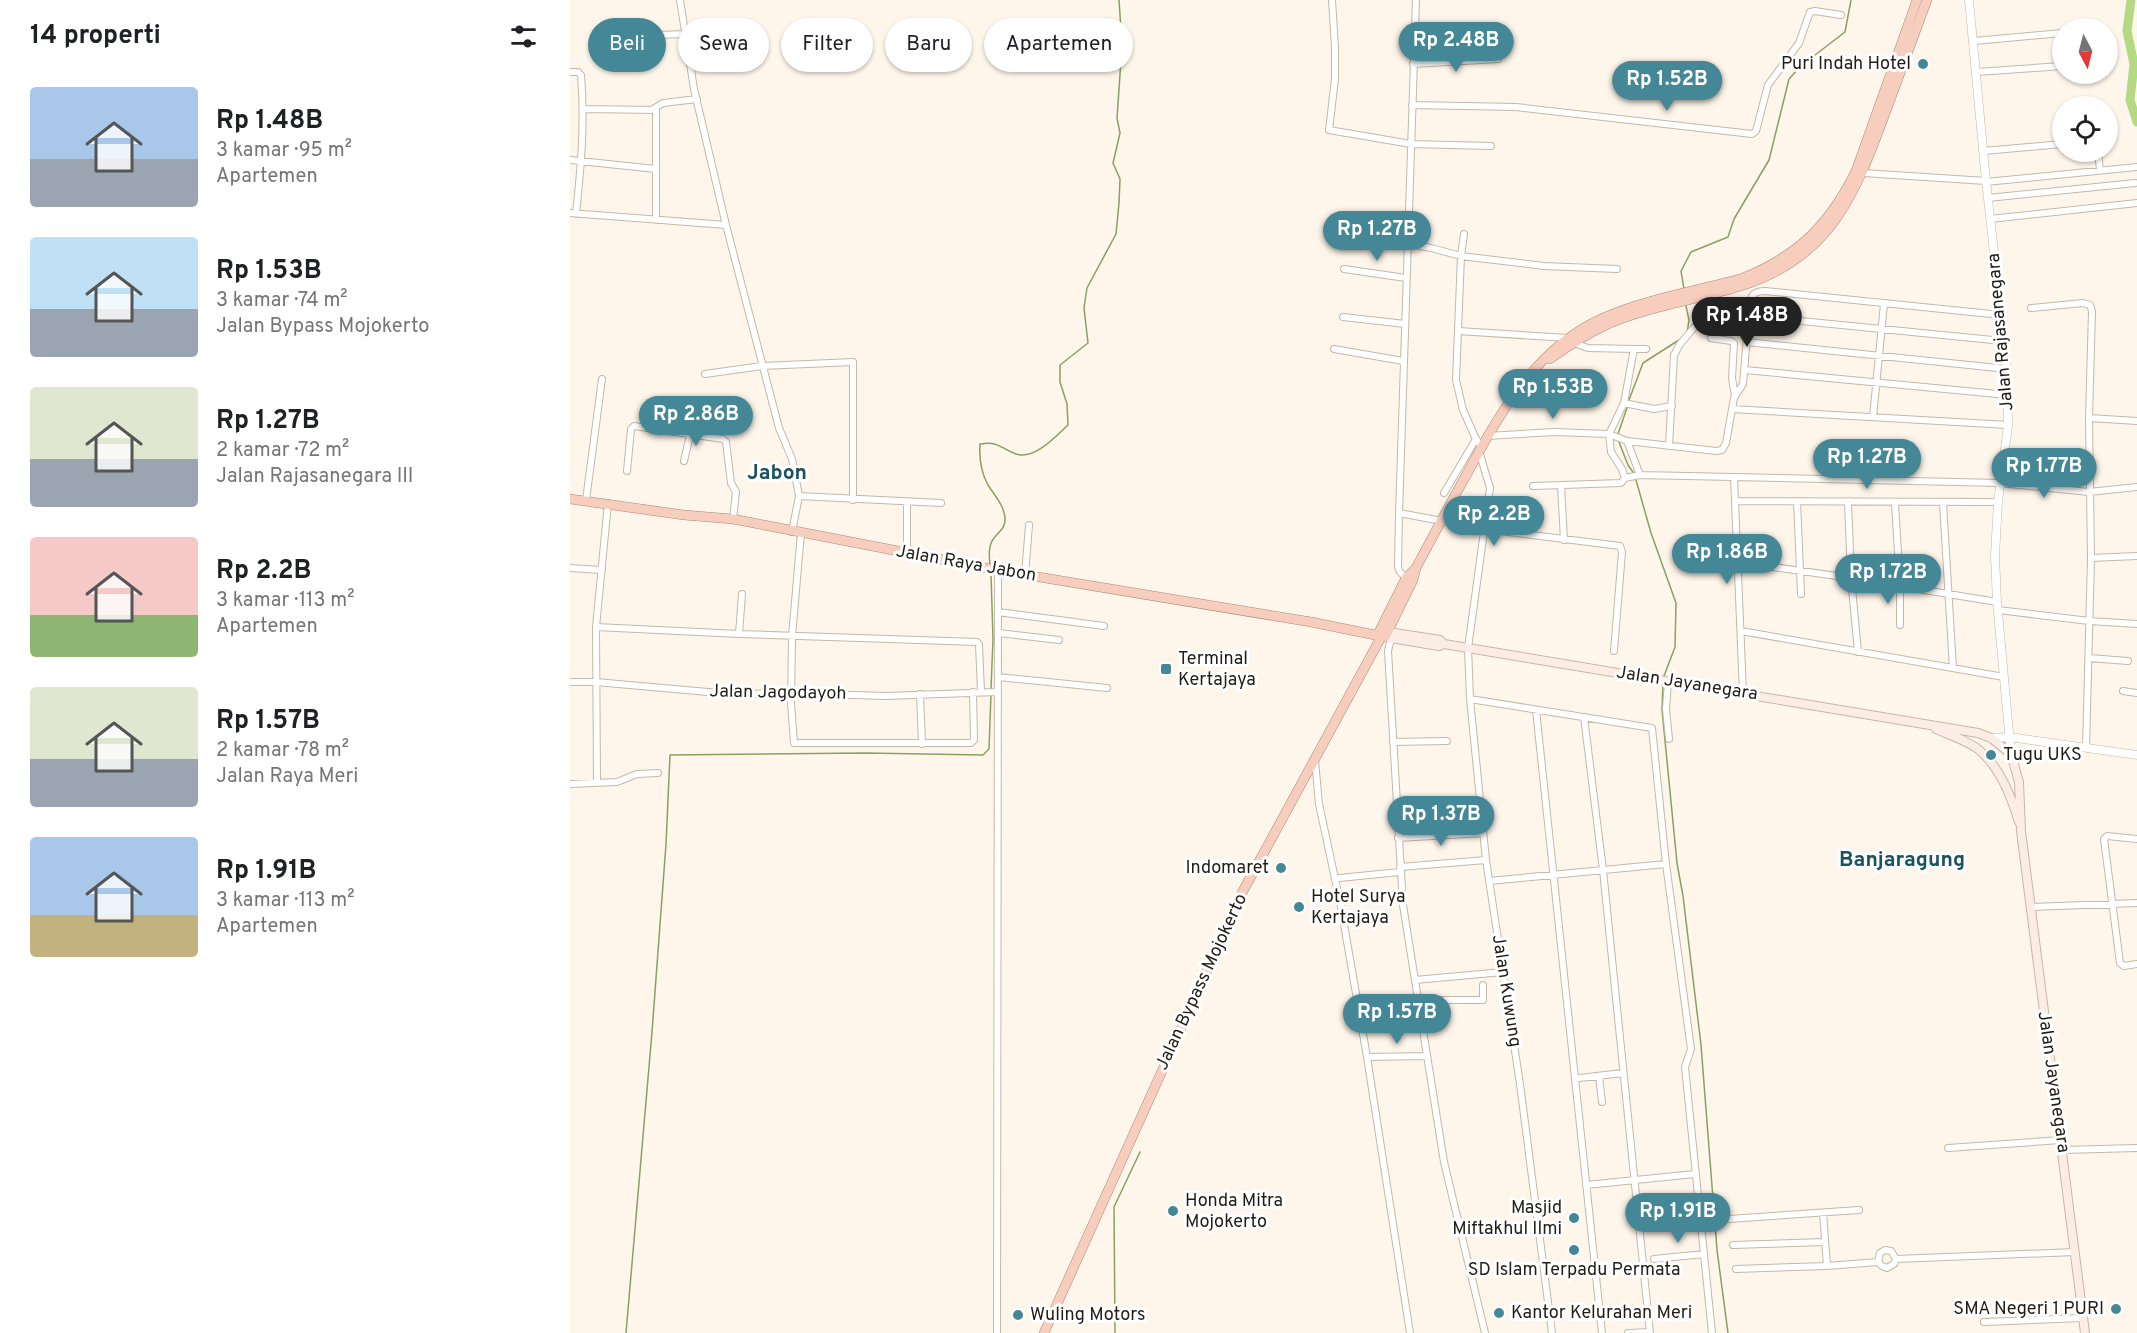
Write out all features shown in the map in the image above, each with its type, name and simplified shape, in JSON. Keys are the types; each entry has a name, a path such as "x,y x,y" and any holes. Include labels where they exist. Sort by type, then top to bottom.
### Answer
{"highway":[{"name":"Jalan Bypass Mojokerto","path":"1696,295 1771,266 1804,243 1834,211 1856,171 1917,0"},
{"name":"Jalan Bypass Mojokerto","path":"1044,1333 1235,908 1380,636 1413,580 1416,568 1479,445 1516,389 1570,340 1672,300 1760,279 1802,253 1823,235 1838,218 1863,173 1927,0"},
{"name":"Jalan Raya Jabon","path":"570,499 684,515 733,519 997,570 1380,636"},
{"name":"Jalan Bypass Mojokerto","path":"1380,636 1406,578 1416,568"}],"main road":[{"name":"Jalan Jayanegara","path":"1380,636 1440,640 1444,644 1977,733 1991,738 2011,754 2017,773 2022,810 2021,831"},
{"name":"Jalan Jayanegara","path":"1930,726 1978,749 2001,779 2013,804 2021,831 2085,1333"},
{"path":"1971,746 1970,741 1977,733"},
{"path":"2001,779 2011,779 2017,773"}],"street":[{"path":"680,0 683,18"},
{"path":"1332,0 1335,79 1328,129 1411,144 1491,146"},
{"path":"1406,578 1400,573 1398,567 1416,0"},
{"name":"Jalan Rajasanegara","path":"1969,0 2007,369 2008,424 1998,502 1995,556 2011,754"},
{"path":"1412,105 1508,106 1750,134 1756,131 1768,85 1799,43 1810,12 1841,15"},
{"path":"1974,41 2052,34"},
{"path":"1413,64 1498,59"},
{"path":"1977,72 2052,67"},
{"path":"570,72 578,72 581,75 584,109 581,160 573,214 726,225"},
{"path":"692,72 726,225 779,428 792,459 799,496 792,636 791,693 794,743 972,743 974,740 973,692"},
{"path":"584,109 653,109 663,103 697,99"},
{"path":"653,109 657,112 656,220"},
{"path":"1983,150 2052,145"},
{"path":"570,160 656,169"},
{"path":"2099,162 2100,170"},
{"path":"1863,173 1986,182 2137,167"},
{"path":"1988,198 2135,183"},
{"path":"1990,219 2137,203"},
{"path":"1341,230 1461,256 1544,266 1617,269"},
{"name":"Jalan Kuwung","path":"1464,234 1456,380 1458,394 1479,445 1489,483 1485,529 1468,648 1470,699 1486,860 1520,1084 1551,1333"},
{"path":"1344,269 1406,279"},
{"path":"1735,396 1742,387 1745,370 1751,298 1753,294 1760,291 2001,315"},
{"path":"2031,308 2084,303 2090,305 2092,311 2089,418 2091,558 2086,748"},
{"path":"1873,417 1884,304"},
{"path":"1749,316 2003,340"},
{"path":"1343,317 1405,324"},
{"path":"1669,446 1674,355 1680,344 1698,323 1748,327"},
{"path":"1458,331 1570,340 1588,348 1646,349"},
{"path":"1487,436 1554,432 1611,435 1624,440 1722,450 1726,443 1735,396 1732,378 1734,343 1731,340 1711,338"},
{"path":"1747,342 2007,369"},
{"path":"1334,349 1403,361"},
{"path":"1627,477 1611,452 1611,435 1625,403 1634,349"},
{"path":"705,374 762,366 853,362 853,500"},
{"path":"1745,370 2008,395"},
{"path":"586,500 602,379"},
{"path":"1625,403 1654,409 1672,406"},
{"path":"1732,409 2008,424"},
{"path":"2089,418 2137,422"},
{"path":"627,471 633,426 725,440 731,483 736,497 733,519"},
{"path":"684,461 690,435"},
{"path":"1624,440 1639,475"},
{"path":"1444,493 1479,445"},
{"path":"1533,486 1621,483 1627,477 1639,475 2000,483 2090,492 2137,487"},
{"path":"1734,477 1743,693"},
{"path":"1560,485 1564,540"},
{"path":"799,496 941,503"},
{"path":"1736,501 1998,502"},
{"path":"1797,501 1801,594"},
{"path":"1848,501 1851,578 1858,652"},
{"path":"597,783 596,627 608,503"},
{"path":"907,503 907,553"},
{"path":"1895,503 1900,625"},
{"path":"1943,503 1953,668"},
{"path":"1399,513 1485,529 1564,540 1616,544 1622,549 1620,599 1614,651"},
{"path":"1025,575 1029,525"},
{"path":"2091,558 2137,556"},
{"path":"1738,562 1900,586 1998,606 2089,621 2137,624"},
{"path":"570,568 602,570"},
{"path":"997,570 999,633 996,692 997,1333"},
{"path":"739,634 742,594"},
{"path":"998,612 1104,626"},
{"path":"596,627 978,642 984,692"},
{"path":"1741,631 2004,677"},
{"path":"999,633 1059,640"},
{"path":"1380,636 1393,742 1403,905 1446,1173 1485,1333"},
{"path":"2089,658 2128,661"},
{"path":"998,677 1107,688"},
{"path":"1667,681 1666,728 1669,739"},
{"name":"Jalan Jagodayoh","path":"570,682 596,682 730,694 886,696 996,692"},
{"path":"2123,691 2137,693"},
{"path":"920,694 922,744"},
{"path":"1470,699 1666,728"},
{"path":"1536,710 1602,1333"},
{"path":"1584,717 1603,870 1650,1333 1628,1333"},
{"path":"1654,728 1665,864 1691,1049 1685,1067 1712,1333"},
{"path":"1991,738 2009,737 2137,755"},
{"path":"1393,742 1447,741"},
{"path":"1315,757 1322,819 1328,841 1367,1057 1410,1333"},
{"path":"570,784 623,781 637,774 658,773"},
{"path":"1398,838 1483,833"},
{"path":"2137,839 2105,838 2120,963 2124,966 2137,964"},
{"path":"1339,878 1486,860"},
{"path":"1489,881 1665,864"},
{"path":"2031,907 2137,903"},
{"path":"1415,980 1503,972"},
{"path":"1418,1000 1484,1000 1483,985"},
{"path":"1367,1057 1427,1056"},
{"path":"1579,1078 1623,1073"},
{"path":"1599,1076 1602,1102"},
{"path":"1948,1148 2061,1140"},
{"path":"2063,1150 2137,1148"},
{"path":"1586,1185 1695,1174"},
{"path":"1669,1201 1698,1198"},
{"path":"1729,1220 1859,1210"},
{"path":"1823,1213 1827,1266"},
{"path":"1733,1245 1825,1242"},
{"path":"1885,1250 1893,1253 1896,1259 1894,1264 1887,1268 1878,1262 1878,1256 1885,1250"},
{"path":"1896,1259 2075,1252"},
{"path":"1654,1259 1704,1254"},
{"path":"1736,1269 1878,1262"},
{"path":"1984,1322 2083,1318"}],"waterway":[{"path":"990,564 991,543 1003,528 1005,517 1001,504 984,475 980,460 980,444 996,444 1016,454 1030,454 1045,446 1068,425 1067,404 1060,382 1060,365 1088,343 1084,308 1087,288 1116,234 1120,179 1113,163 1120,133 1117,118 1122,45 1119,0"},
{"path":"1684,289 1681,271 1691,252 1728,237 1734,219 1769,160 1789,79 1802,65 1845,32 1851,0"},
{"path":"2131,0 2127,31 2134,64 2130,100 2137,122"},
{"path":"1686,306 1689,320 1687,333"},
{"path":"1629,400 1643,363 1679,340"},
{"path":"1618,434 1628,405"},
{"path":"1619,442 1628,465 1635,475"},
{"path":"1636,480 1651,533 1676,603 1675,647 1664,676"},
{"path":"991,574 993,639 991,689"},
{"path":"1663,684 1662,710 1677,863 1701,1045 1717,1250 1728,1333"},
{"path":"626,1333 652,1032 670,755 866,753 983,755 989,749 991,694"},
{"path":"1115,1333 1114,1207 1140,1152"}],"place":[{"name":"Puri Indah Hotel","path":"1923,64"},
{"name":"Terminal Kertajaya","path":"1166,669"},
{"name":"Tugu UKS","path":"1991,755"},
{"name":"Indomaret","path":"1281,868"},
{"name":"Hotel Surya Kertajaya","path":"1299,907"},
{"name":"Honda Mitra Mojokerto","path":"1173,1211"},
{"name":"Masjid Miftakhul Ilmi","path":"1574,1218"},
{"name":"SD Islam Terpadu Permata","path":"1574,1250"},
{"name":"SMA Negeri 1 PURI","path":"2116,1309"},
{"name":"Kantor Kelurahan Meri","path":"1499,1313"},
{"name":"Wuling Motors","path":"1018,1315"}],"district":[{"name":"Jabon","path":"777,473"},
{"name":"Banjaragung","path":"1902,860"}]}
